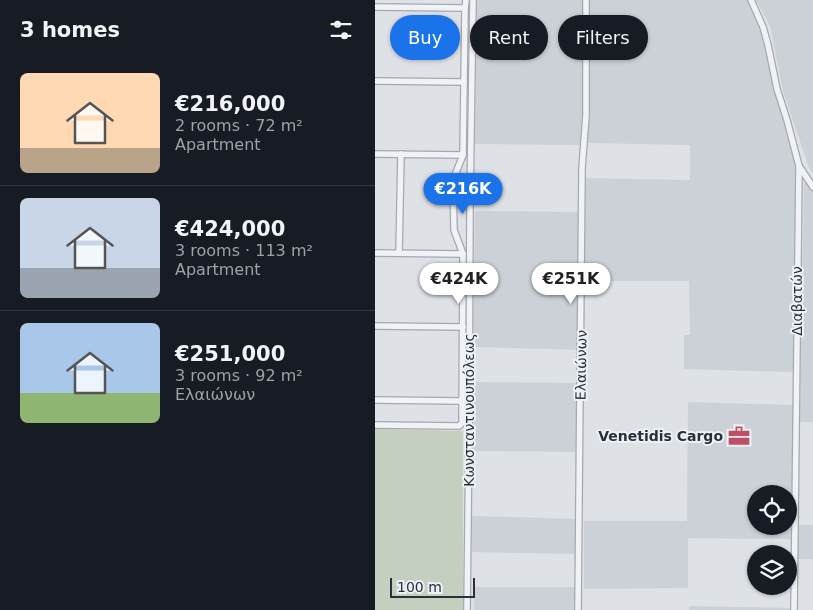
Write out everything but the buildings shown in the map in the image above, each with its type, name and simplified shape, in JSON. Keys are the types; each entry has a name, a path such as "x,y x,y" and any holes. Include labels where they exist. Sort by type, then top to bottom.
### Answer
{"street":[{"path":"375,425 459,426 462,422 463,254 454,230 453,185 463,155 466,0"},
{"name":"Κωνσταντινουπόλεως","path":"467,610 469,201 473,0"},
{"name":"Ελαιώνων","path":"578,610 583,168 586,115 585,0"},
{"name":"Διαβατών","path":"751,0 763,27 777,89 799,166 795,610"},
{"path":"375,7 465,8"},
{"path":"375,81 464,82"},
{"path":"375,154 463,155"},
{"path":"399,253 401,154"},
{"path":"799,166 813,187"},
{"path":"453,201 469,201"},
{"path":"375,253 463,254"},
{"path":"375,326 463,327"},
{"path":"375,400 462,401"}],"shaded area":[{"path":"477,0 584,0 584,15 558,15 558,60 584,60 582,145 475,144 476,60 548,60 548,15 477,15"},
{"path":"588,0 749,0 758,18 797,164 794,372 684,369 684,335 690,335 689,281 585,281 585,178 690,180 690,145 587,143 590,60 648,60 648,15 588,15"},
{"path":"756,0 813,0 813,174 808,165 783,91 770,26"},
{"path":"804,182 810,185 813,190 813,422 800,422"},
{"path":"475,211 580,212 579,350 473,347"},
{"path":"473,382 579,383 579,452 473,451"},
{"path":"688,402 794,405 793,485 747,485 747,535 793,535 793,539 688,538 688,588 584,589 584,521 687,521"},
{"path":"472,516 577,519 577,554 472,552"},
{"path":"798,525 813,525 813,559 798,559"},
{"path":"474,587 576,587 576,610 474,610"},
{"path":"689,606 793,608 793,610 689,610"}],"green space":[{"path":"375,429 463,431 463,610 375,610"}],"place":[{"name":"Venetidis Cargo","path":"739,436"}]}
